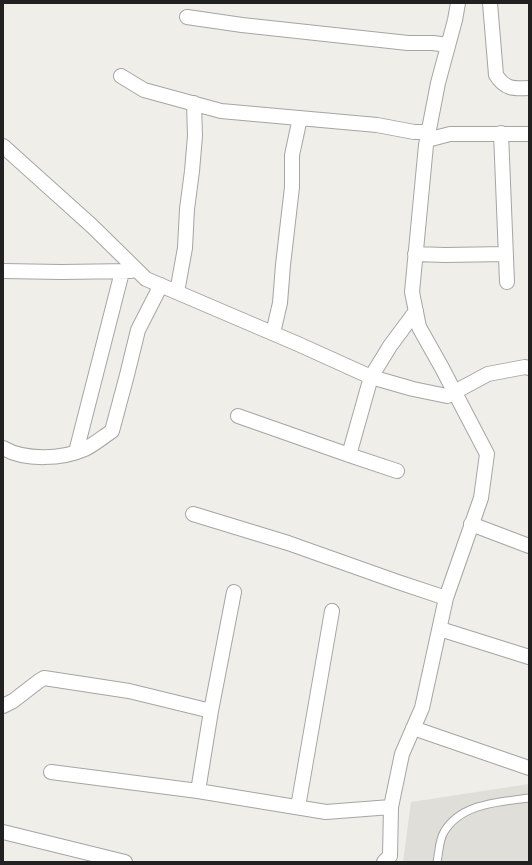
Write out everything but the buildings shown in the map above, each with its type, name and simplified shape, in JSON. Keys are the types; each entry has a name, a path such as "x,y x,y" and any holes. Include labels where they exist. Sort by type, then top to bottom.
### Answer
{"street":[{"path":"384,862 390,856 391,807 402,754 422,708 446,598 480,498 487,454 455,392 418,327 412,292 428,136 438,82 458,3"},
{"path":"490,3 496,75 502,84 512,88 529,88"},
{"path":"186,17 242,25 408,43 433,43 448,45"},
{"path":"121,76 144,90 221,111 377,125 428,136 450,134 529,134"},
{"path":"177,292 185,248 187,209 192,171 195,136 194,103"},
{"path":"273,333 280,303 292,187 292,155 300,118"},
{"path":"501,133 507,282"},
{"path":"3,146 92,226 146,279 273,333 371,377 413,389 447,396 488,374 525,367 529,368"},
{"path":"415,254 506,254"},
{"path":"3,271 138,271"},
{"path":"76,452 122,272"},
{"path":"3,448 17,454 33,457 64,455 87,448 112,431 138,330 161,285"},
{"path":"350,456 371,377 390,346 416,311"},
{"path":"238,416 350,456 398,471"},
{"path":"193,514 288,543 446,598"},
{"path":"472,524 529,546"},
{"path":"198,791 211,711 234,592"},
{"path":"298,808 332,611"},
{"path":"440,629 529,657"},
{"path":"3,706 14,701 39,680 44,678 129,691 211,711"},
{"path":"413,728 529,768"},
{"path":"51,772 198,791 326,812 391,807"},
{"path":"3,832 125,862"}],"lane":[{"path":"436,862 443,833 456,818 477,806 529,798"}],"shaded area":[{"path":"529,784 529,862 403,862 411,802"}]}
